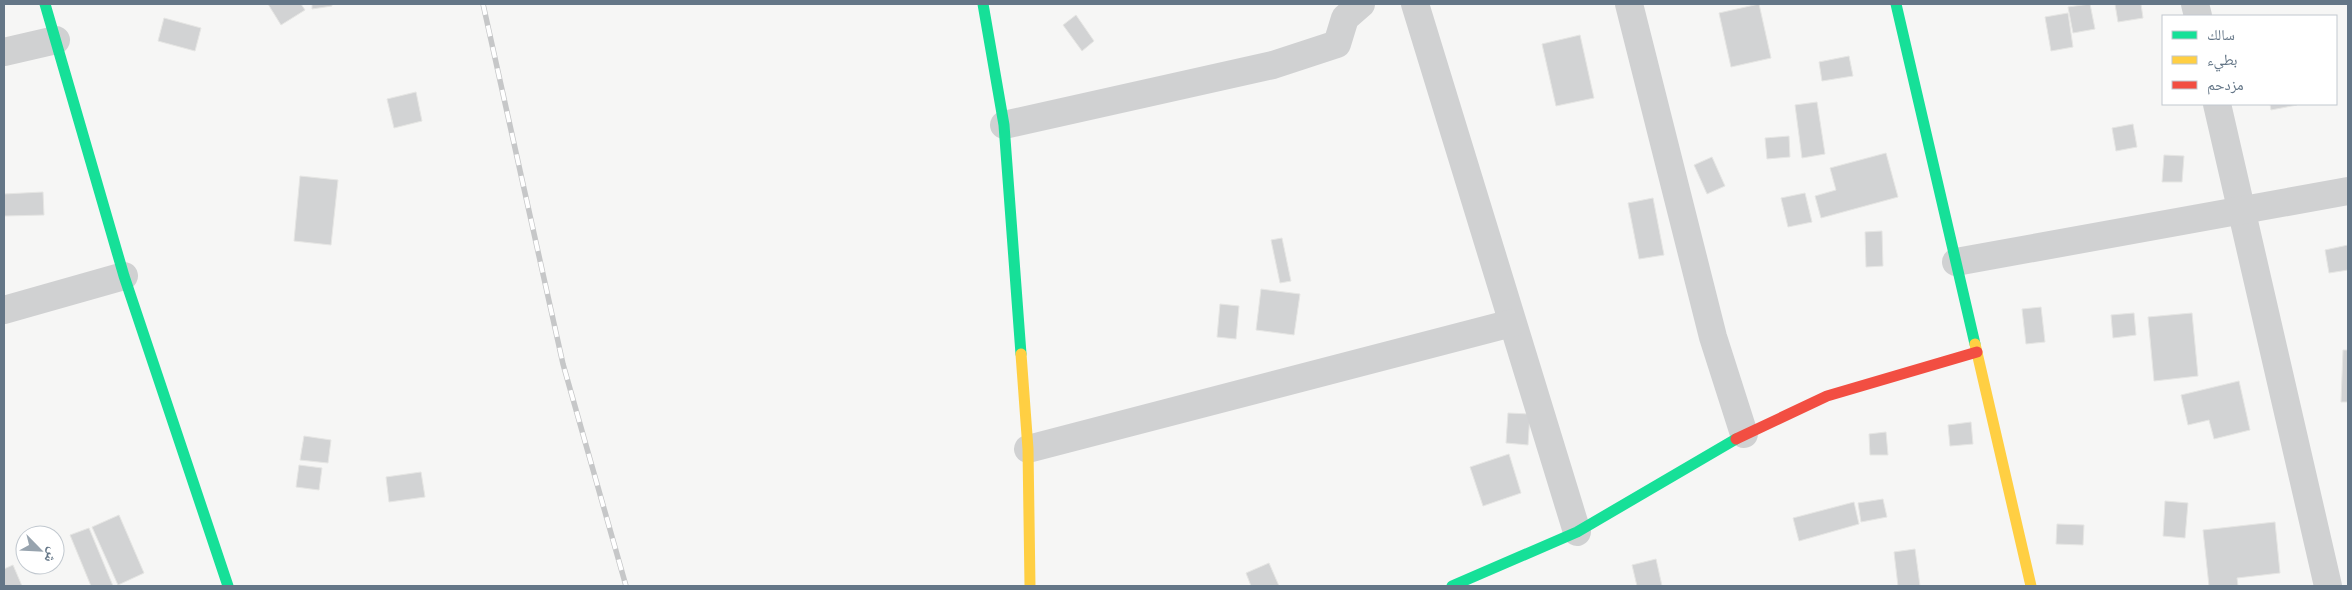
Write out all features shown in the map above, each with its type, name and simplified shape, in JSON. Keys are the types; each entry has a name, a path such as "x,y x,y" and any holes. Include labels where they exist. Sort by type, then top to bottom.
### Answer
{"street":[{"path":"45,4 124,276 228,586"},
{"path":"983,4 1004,125 1028,449 1030,586"},
{"path":"1004,125 1273,65 1337,44 1345,18 1361,4"},
{"path":"1415,4 1577,532"},
{"path":"1629,4 1713,337 1744,434"},
{"path":"1896,4 2031,586"},
{"path":"4,52 56,40"},
{"path":"2217,105 2240,211 2328,586"},
{"path":"1956,262 2348,191"},
{"path":"4,310 124,276"},
{"path":"1028,449 1512,323"},
{"path":"1452,586 1577,532 1744,434 1827,396 1977,352"}],"building":[{"path":"268,4 301,4 305,10 281,25"},
{"path":"312,4 332,4 332,6 312,9"},
{"path":"1759,4 1771,58 1731,67 1719,13"},
{"path":"2090,4 2095,29 2073,33 2068,7"},
{"path":"2115,4 2141,4 2143,18 2118,22"},
{"path":"2068,13 2073,47 2051,51 2045,17"},
{"path":"1076,15 1094,41 1082,51 1063,25"},
{"path":"164,18 201,28 195,51 158,41"},
{"path":"1580,35 1594,98 1556,106 1542,44"},
{"path":"1849,56 1853,76 1822,81 1819,62"},
{"path":"416,92 422,121 394,128 387,99"},
{"path":"1817,102 1825,154 1802,158 1795,105"},
{"path":"2270,105 2297,105 2271,110"},
{"path":"2133,124 2137,147 2116,151 2112,128"},
{"path":"1789,136 1790,157 1767,159 1765,138"},
{"path":"1886,153 1898,197 1821,218 1815,196 1836,190 1830,168"},
{"path":"2164,155 2184,156 2182,182 2162,182"},
{"path":"1712,157 1725,186 1707,194 1694,165"},
{"path":"300,176 338,180 331,245 294,241"},
{"path":"43,192 44,215 4,216 4,194"},
{"path":"1805,193 1812,222 1788,227 1781,198"},
{"path":"1653,198 1664,255 1639,259 1628,203"},
{"path":"1882,231 1883,266 1866,267 1865,232"},
{"path":"1282,238 1291,281 1280,283 1271,240"},
{"path":"2348,245 2348,270 2329,273 2325,250"},
{"path":"1261,289 1300,294 1294,335 1256,330"},
{"path":"1220,304 1239,306 1236,339 1217,337"},
{"path":"2041,307 2045,342 2026,344 2022,309"},
{"path":"2134,313 2136,335 2113,338 2111,315"},
{"path":"2192,313 2198,376 2154,381 2148,317"},
{"path":"2343,350 2348,350 2348,402 2341,402"},
{"path":"2239,381 2250,430 2214,439 2209,420 2188,425 2181,395"},
{"path":"1508,413 1530,414 1528,445 1506,443"},
{"path":"1971,422 1973,444 1950,446 1948,425"},
{"path":"1886,432 1888,455 1870,455 1869,434"},
{"path":"304,436 331,440 328,463 300,460"},
{"path":"1509,454 1521,493 1483,506 1470,467"},
{"path":"299,465 322,468 319,490 296,487"},
{"path":"421,472 425,497 389,502 386,477"},
{"path":"1883,499 1887,517 1861,522 1858,503"},
{"path":"2165,501 2188,503 2185,538 2163,536"},
{"path":"1854,502 1859,524 1799,541 1793,518"},
{"path":"119,515 144,573 118,585 92,527"},
{"path":"2275,522 2280,573 2237,578 2238,586 2209,586 2203,530"},
{"path":"2057,524 2084,525 2083,545 2056,544"},
{"path":"89,528 113,586 91,586 70,535"},
{"path":"1915,549 1920,586 1898,586 1894,552"},
{"path":"1656,559 1662,586 1637,586 1632,565"},
{"path":"1269,563 1279,586 1251,586 1246,573"},
{"path":"13,565 15,575 17,575 22,586 4,586 4,569"}],"railway":[{"path":"483,4 563,364 626,586"}],"traffic: fast":[{"path":"45,4 124,276 228,586"},
{"path":"983,4 1004,125 1021,354"},
{"path":"1896,4 1975,344"},
{"path":"1452,586 1577,532 1736,439"}],"traffic: slow":[{"path":"1975,344 2031,586"},
{"path":"1021,354 1028,449 1030,586"}],"traffic: jam":[{"path":"1736,439 1827,396 1977,352"}]}
